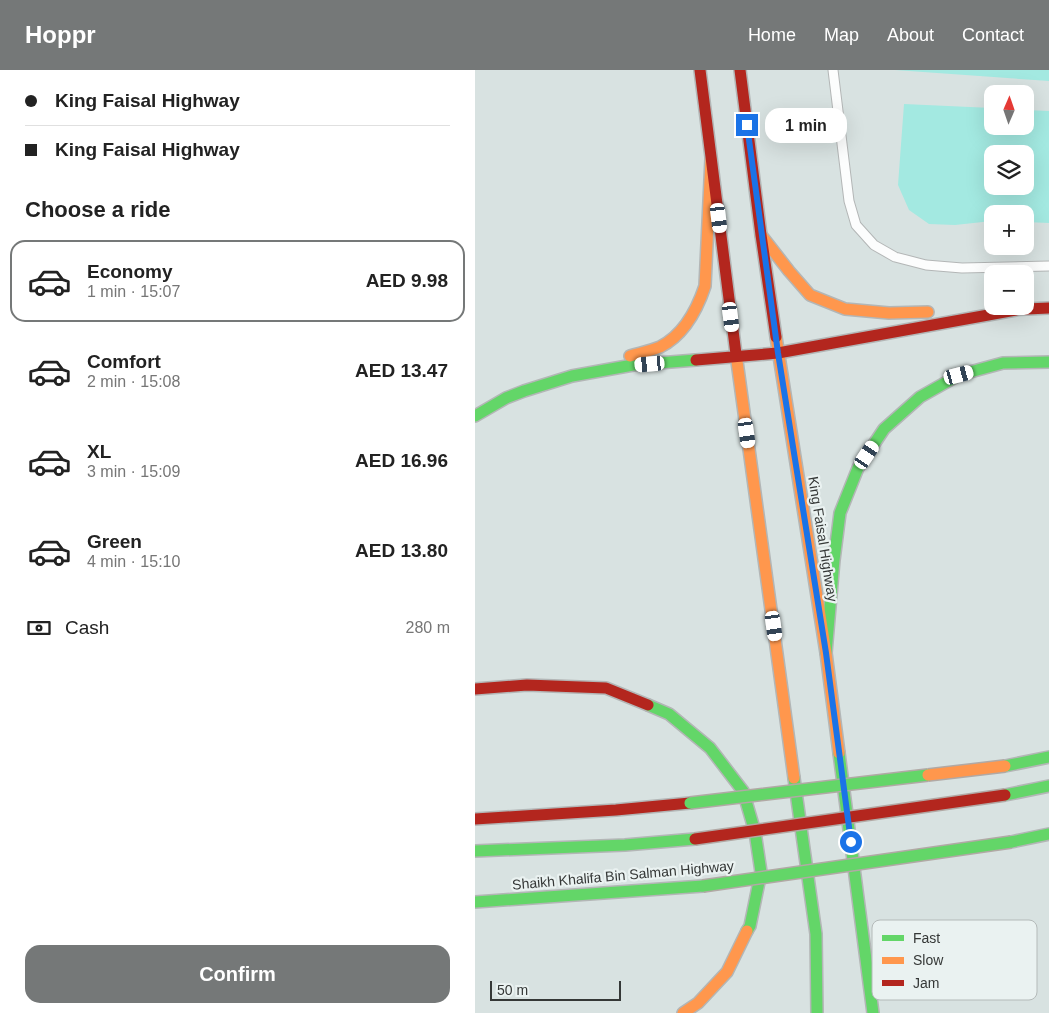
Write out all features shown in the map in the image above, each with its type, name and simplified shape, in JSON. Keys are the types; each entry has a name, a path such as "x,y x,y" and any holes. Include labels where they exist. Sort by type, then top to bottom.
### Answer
{"main road":[{"path":"700,70 736,356 816,934 828,986"},
{"name":"King Faisal Highway","path":"740,70 778,353 826,653 873,1013"},
{"path":"475,416 515,395 662,345 685,326 700,300 705,286 711,159"},
{"path":"761,235 810,295 845,309 889,313 984,310"},
{"path":"1034,309 1049,308"},
{"path":"572,376 633,365 778,353 988,315"},
{"path":"826,653 840,512 857,468 885,429 920,397 959,375 1003,363 1049,362"},
{"path":"475,689 527,685 606,688 669,714 710,748 743,791 755,832 761,872 750,926 727,972 699,1003 683,1013"},
{"path":"475,819 691,803 1005,766 1049,757"},
{"path":"475,851 625,845 695,839 1005,795 1049,786"},
{"name":"Shaikh Khalifa Bin Salman Highway","path":"475,902 703,886 1011,842 1049,834"},
{"path":"816,934 817,1013"}],"lane":[{"path":"833,70 849,201 856,225 874,245 895,257 926,265 962,268 1049,266"}],"shaded area":[{"path":"475,70 1049,70 1049,1013 475,1013"}],"water":[{"path":"895,70 1049,70 1049,81"},
{"path":"904,104 984,108 984,135 1034,135 1034,110 1049,111 1049,223 1034,222 1034,205 984,205 984,222 955,225 929,224 909,210 898,185"}],"traffic: fast":[{"path":"475,416 506,398 572,376 633,365 696,360"},
{"path":"826,653 840,513 858,468 884,429 920,397 959,375 1003,363 1049,362"},
{"path":"648,705 669,714 710,748 743,791 755,832 761,872 750,926 747,931"},
{"path":"839,753 873,1013"},
{"path":"1005,766 1049,757"},
{"path":"690,803 928,775"},
{"path":"794,778 816,934 817,1013"},
{"path":"1005,795 1049,786"},
{"path":"1011,842 1049,834"},
{"path":"475,851 625,845 695,839"},
{"path":"703,886 1011,842"},
{"path":"475,902 703,886"}],"traffic: slow":[{"path":"630,356 660,347 676,336 694,313 702,295 705,286 711,159"},
{"path":"761,235 810,295 845,309 889,313 928,312"},
{"path":"776,337 826,653 839,753"},
{"path":"736,354 794,778"},
{"path":"928,775 1005,766"},
{"path":"683,1013 698,1003 727,972 747,931"}],"traffic: jam":[{"path":"700,70 736,354"},
{"path":"740,70 776,337"},
{"path":"1034,309 1049,308"},
{"path":"696,360 778,353 988,315"},
{"path":"475,689 527,685 606,688 648,705"},
{"path":"695,839 1005,795"},
{"path":"475,819 690,803"}],"route":[{"path":"747,125 778,353 826,653 851,842"}]}
